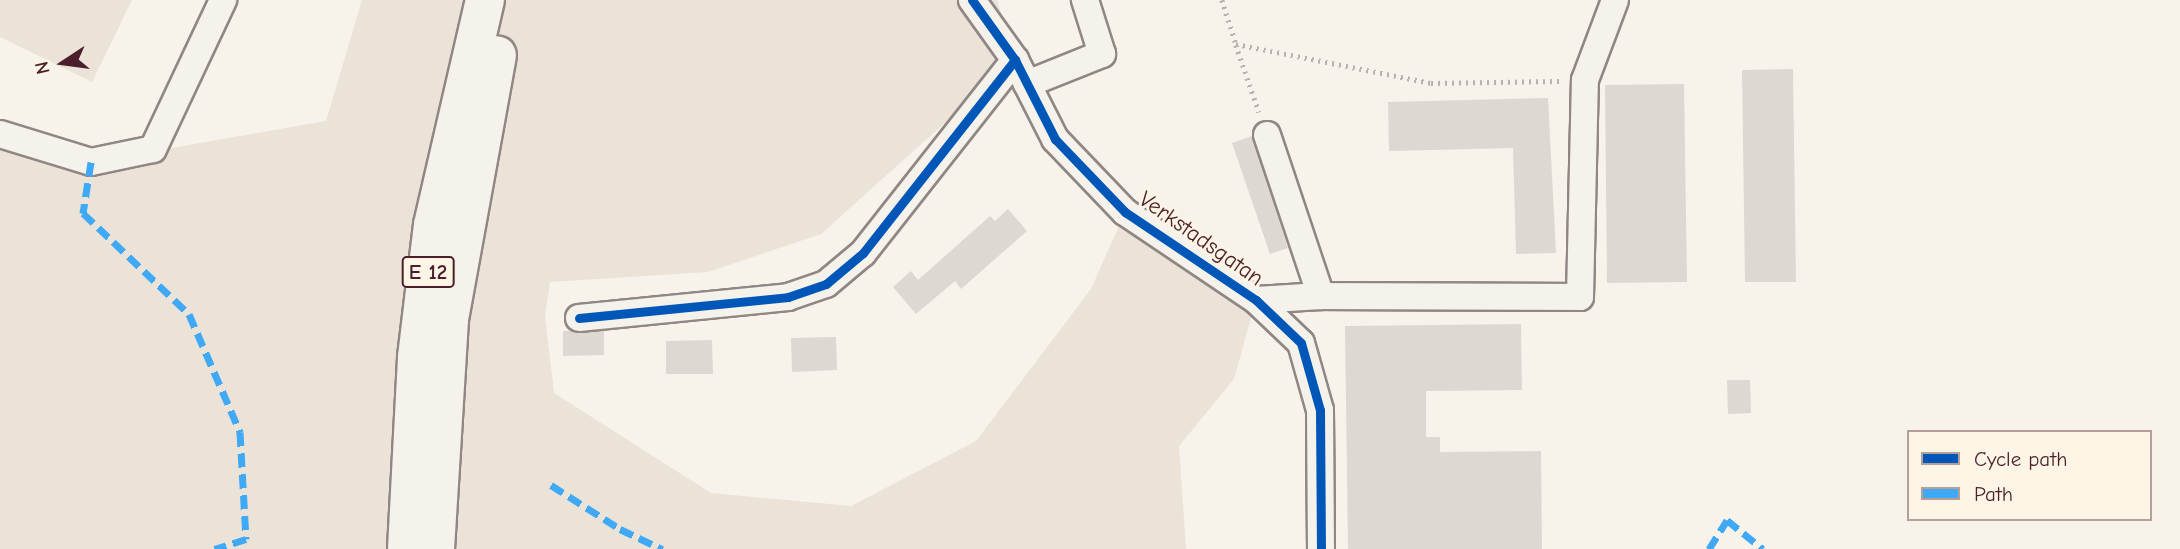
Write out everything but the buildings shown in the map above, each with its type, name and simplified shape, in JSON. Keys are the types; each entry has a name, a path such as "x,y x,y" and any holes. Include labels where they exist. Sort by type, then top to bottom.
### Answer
{"highway":[{"name":"E 12","path":"407,549 417,357 433,225 485,0"},
{"name":"E 12","path":"435,549 449,318 482,131 511,0"}],"street":[{"path":"0,134 91,162 153,149 223,0"},
{"name":"Verkstadsgatan","path":"972,0 1015,60 1055,139 1125,212 1256,300 1301,343 1320,411 1321,549"},
{"path":"1027,84 1102,54 1085,0"},
{"path":"1256,300 1321,296 1580,297 1585,80 1615,0"},
{"path":"579,318 776,299 826,284 863,253 1015,60"},
{"path":"1267,135 1321,296"}],"path":[{"path":"1222,0 1267,135"},
{"path":"1236,44 1431,83 1585,80"}],"shaded area":[{"path":"0,0 132,0 92,82 0,37"},
{"path":"362,0 997,0 1015,60 821,234 708,272 550,282 545,316 554,393 711,493 851,506 976,441 1091,289 1125,212 1256,300 1234,379 1179,446 1186,549 0,549 0,134 91,162 326,121"}],"marked path":[{"path":"91,162 83,213 189,314 240,432 246,539 215,549"},
{"path":"551,485 620,529 662,549"},
{"path":"1709,549 1727,520 1763,549"}],"cycle path":[{"path":"972,0 1015,60 1055,139 1125,212 1256,300 1301,343 1320,410 1321,549"},
{"path":"579,318 788,297 826,284 863,253 1015,60"}]}
